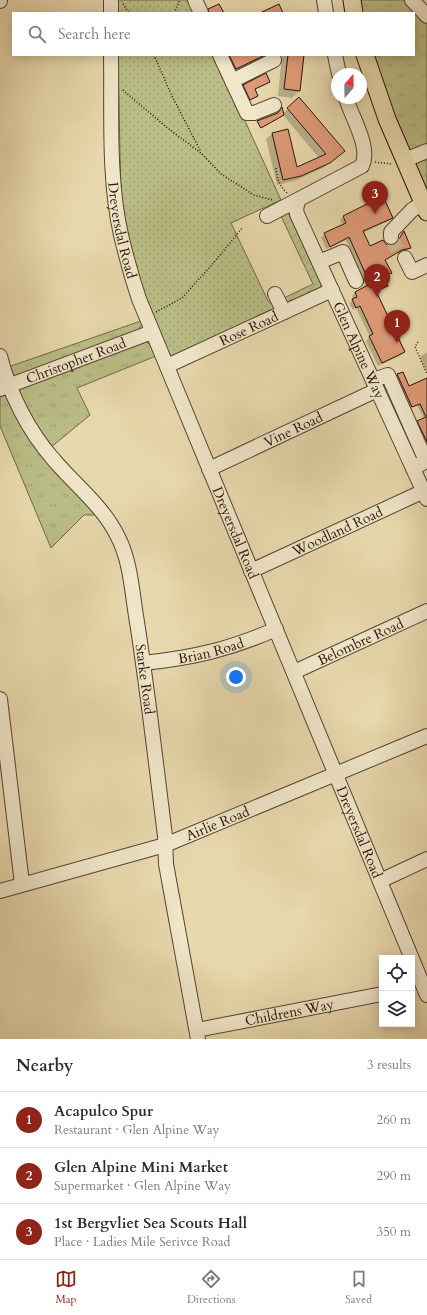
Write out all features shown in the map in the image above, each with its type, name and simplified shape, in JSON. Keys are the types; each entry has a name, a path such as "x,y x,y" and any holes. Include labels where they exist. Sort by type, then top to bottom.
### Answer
{"main road":[{"path":"352,0 354,12"},
{"path":"365,56 387,120 399,162 425,207"}],"street":[{"path":"111,0 111,12"},
{"path":"195,0 201,12"},
{"path":"324,0 326,12"},
{"path":"412,0 427,16"},
{"name":"Dreyersdal Road","path":"111,56 113,158 119,221 133,279 146,318 294,672 380,881 422,988"},
{"path":"220,56 247,112 254,113 274,105"},
{"path":"335,56 338,68"},
{"path":"232,81 274,60"},
{"path":"267,216 295,202 305,195 357,170 362,166 365,161 365,150 348,104"},
{"path":"399,162 427,151"},
{"name":"Glen Alpine Way","path":"295,202 297,214 425,495"},
{"path":"391,236 391,232 412,210 425,207"},
{"path":"319,262 343,252 356,281"},
{"path":"427,260 402,256 412,272 427,265"},
{"name":"Rose Road","path":"167,366 332,290"},
{"path":"275,294 284,312"},
{"name":"Christopher Road","path":"5,387 152,332"},
{"name":"Starke Road","path":"0,356 5,387 47,451 95,503 118,536 126,560 143,662 166,864 198,1034"},
{"name":"Vine Road","path":"209,469 375,385"},
{"name":"Woodland Road","path":"251,571 425,495"},
{"name":"Belombre Road","path":"294,672 427,611"},
{"name":"Brian Road","path":"143,662 179,659 222,650 276,629"},
{"path":"0,699 22,884"},
{"name":"Airlie Road","path":"0,891 165,845 335,774 371,761 427,736"},
{"path":"380,881 427,859"},
{"name":"Childrens Way","path":"198,1034 379,995"}],"path":[{"path":"121,0 127,12"},
{"path":"174,12 180,0"},
{"path":"154,56 174,100 202,154"},
{"path":"112,82 126,92 165,126 202,154 221,174 254,195 295,202"},
{"path":"365,161 399,162"},
{"path":"276,168 276,178 280,186 295,202"},
{"path":"146,318 182,298 243,227"},
{"path":"418,342 415,347 427,374"}],"green space":[{"path":"117,0 191,0 197,12 117,12"},
{"path":"352,0 412,0 427,16 427,212 365,56 415,56 415,12 354,12"},
{"path":"118,56 215,56 281,200 231,223 268,301 276,308 178,356 170,356 164,351 135,278 121,203"},
{"path":"287,210 321,284 321,288 288,305 284,298 313,284 281,216"},
{"path":"141,321 142,324 137,332 20,378 12,376 8,367"},
{"path":"142,341 151,344 156,356 77,388 90,415 50,448 18,394 21,388"},
{"path":"0,395 6,396 97,512 94,515 84,515 51,548 0,426"}],"building":[{"path":"219,4 223,12 209,12 208,9"},
{"path":"279,4 283,12 262,12"},
{"path":"230,56 263,56 236,69"},
{"path":"288,56 304,56 300,91 284,89"},
{"path":"266,73 270,82 255,89 258,96 250,100 243,85"},
{"path":"299,97 345,151 330,163 301,176 283,180 272,133 288,129 297,167 326,154 287,108"},
{"path":"282,107 284,115 261,128 257,121 278,113"},
{"path":"383,196 393,218 363,231 370,246 383,240 387,245 395,245 404,231 411,248 402,250 385,260 392,273 384,276 388,286 376,291 405,352 382,363 369,336 373,334 360,306 356,308 352,299 357,297 355,292 370,284 349,237 330,247 324,233 346,223 343,216"},
{"path":"403,372 409,386 427,378 427,442 417,421 426,417 420,404 412,407 397,374"}],"tunnel":[{"path":"391,237 399,253"}],"place":[{"name":"1st Bergvliet Sea Scouts Hall","path":"375,214"},
{"name":"Glen Alpine Mini Market","path":"377,297"},
{"name":"Acapulco Spur","path":"397,343"}]}
